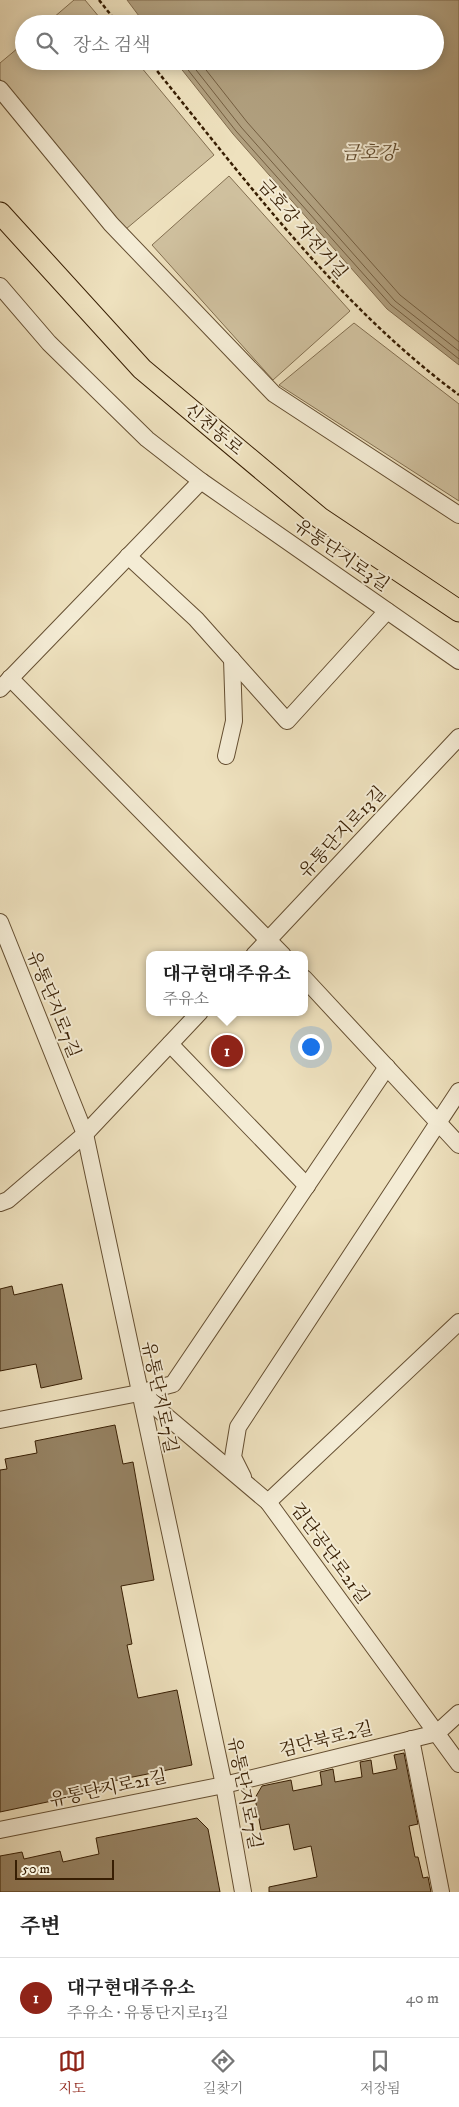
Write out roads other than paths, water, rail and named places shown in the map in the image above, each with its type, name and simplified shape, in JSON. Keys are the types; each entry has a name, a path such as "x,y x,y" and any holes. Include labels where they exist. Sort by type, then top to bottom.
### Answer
{"main road":[{"name":"신천동로","path":"0,213 142,368 320,518 459,611"},
{"path":"418,584 459,620"}],"street":[{"path":"0,88 111,224 274,394 459,514"},
{"name":"유통단지로3길","path":"0,286 49,343 147,439 201,480 459,661"},
{"path":"201,480 5,684 279,951"},
{"path":"128,556 196,619 287,721 387,611"},
{"path":"226,756 234,721 232,659"},
{"name":"유통단지로13길","path":"258,951 459,737"},
{"name":"유통단지로7길","path":"0,922 85,1134 224,1785 243,1892"},
{"path":"308,982 459,1145"},
{"path":"0,1203 8,1200 85,1134 196,1016"},
{"path":"170,1044 307,1186"},
{"path":"0,1420 139,1393 172,1384 387,1067"},
{"path":"247,1484 233,1457 238,1427 459,1091"},
{"path":"268,1502 459,1322"},
{"name":"검단공단로21길","path":"139,1393 268,1502 459,1764"},
{"path":"437,1733 459,1712"},
{"name":"검단북로2길","path":"224,1785 437,1733"},
{"path":"411,1739 441,1892"},
{"name":"유통단지로21길","path":"0,1830 224,1785"}],"water":[{"name":"금호강","path":"127,0 459,0 459,365 387,309 233,134 182,70 444,70 444,15 138,15"}],"place":[{"name":"대구현대주유소","path":"227,1051"}]}
